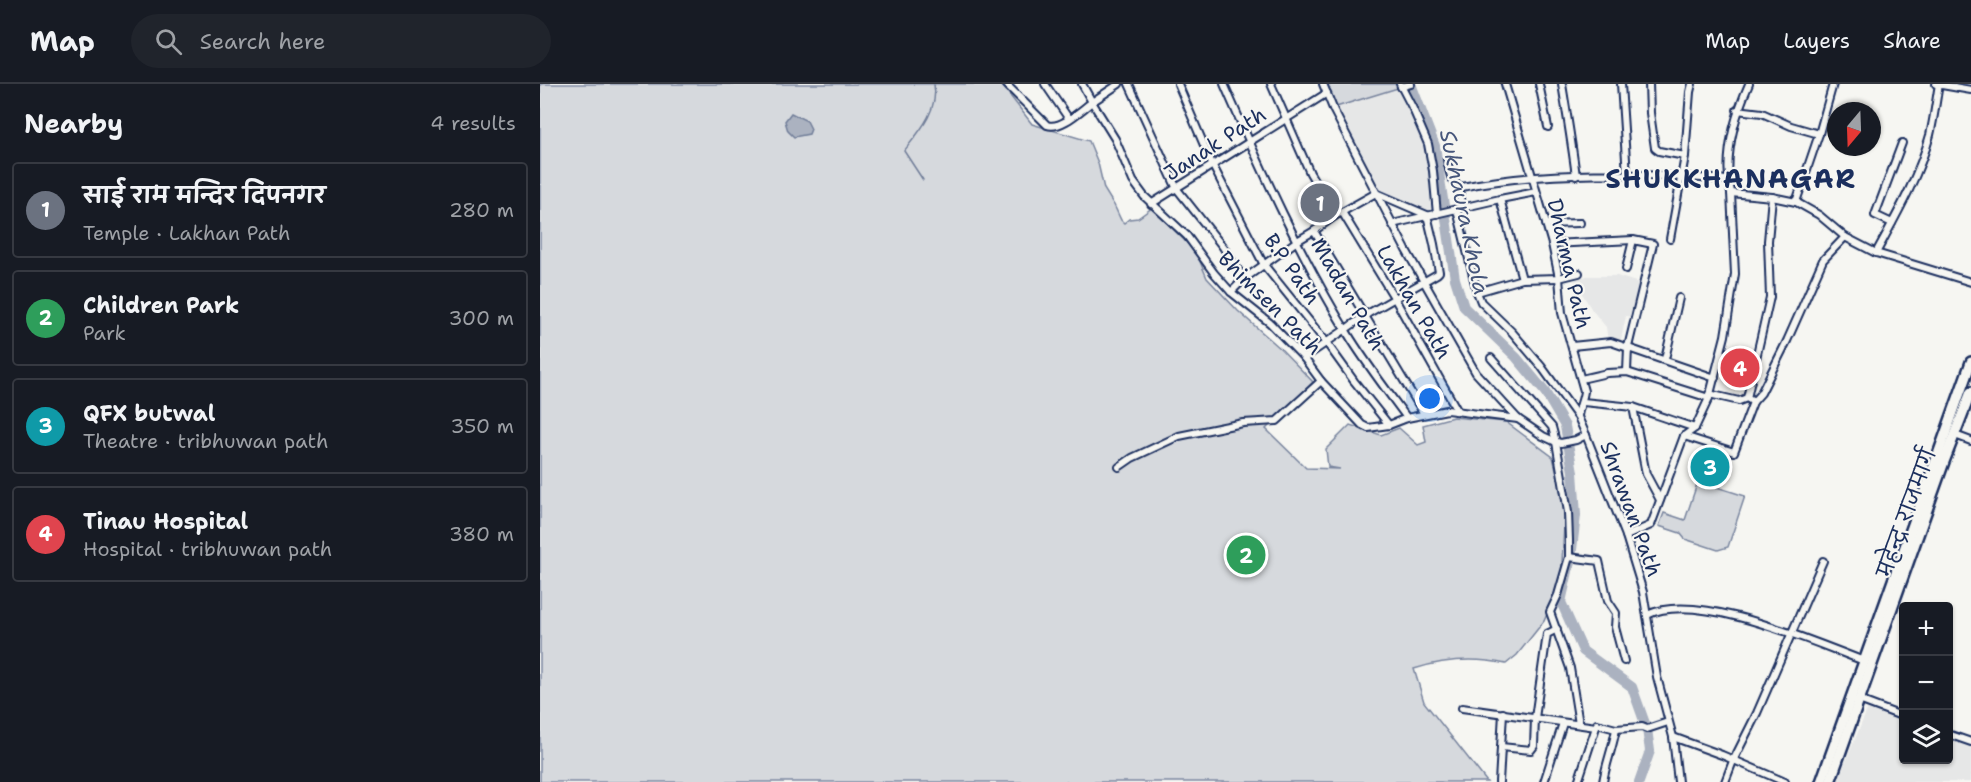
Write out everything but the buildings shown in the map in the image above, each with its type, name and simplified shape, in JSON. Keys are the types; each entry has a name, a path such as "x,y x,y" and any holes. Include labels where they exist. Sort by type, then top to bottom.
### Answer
{"highway":[{"path":"1821,782 1971,362"},
{"name":"महेन्द्र राजमार्ग","path":"1830,782 1955,435 1967,414 1971,392"}],"street":[{"path":"1006,84 1047,125 1055,128 1119,84"},
{"path":"1045,84 1069,118"},
{"name":"Bhimsen Path","path":"1082,84 1115,139 1133,181 1151,204 1186,236 1231,292 1270,323 1304,358 1321,381 1362,425 1368,428 1389,425 1407,418 1447,410 1518,419"},
{"path":"1130,84 1177,189 1223,247 1244,279"},
{"name":"B.P Path","path":"1178,84 1212,165 1264,265 1389,425"},
{"name":"Madan Path","path":"1224,84 1271,193 1346,329 1407,418"},
{"path":"1271,84 1310,173 1335,216"},
{"path":"1323,84 1392,224 1476,373 1518,419 1559,442 1576,440 1586,435"},
{"name":"Dharma Path","path":"1505,84 1560,278 1562,313 1581,379 1583,402 1579,407 1578,417"},
{"path":"1539,84 1548,127"},
{"path":"1562,84 1565,114 1572,139 1575,176"},
{"path":"1621,84 1627,175"},
{"path":"1649,84 1655,148 1659,151 1685,156"},
{"path":"1671,238 1685,156 1692,84"},
{"path":"1626,536 1651,525 1684,436 1695,428 1715,378 1725,336 1735,274 1731,193 1728,180 1730,146 1737,110 1749,84"},
{"path":"1796,202 1833,84"},
{"path":"1876,253 1921,161 1929,136 1937,84 1971,90"},
{"path":"1404,85 1428,144 1437,214"},
{"name":"Janak Path","path":"1151,204 1327,93"},
{"path":"1737,110 1762,113 1791,126 1819,134"},
{"path":"1892,223 1875,214 1886,190 1902,142"},
{"name":"Shrawan Path","path":"1447,159 1450,174 1459,187 1457,210 1481,302 1512,332 1541,366 1578,417 1626,536 1643,592 1657,677 1673,737 1678,782"},
{"path":"1459,187 1532,178 1575,176 1681,176 1728,180"},
{"path":"1231,292 1244,279 1298,241 1376,192"},
{"path":"1376,192 1427,215"},
{"path":"1392,224 1500,198 1536,192"},
{"path":"1731,193 1796,202 1819,215 1845,237 1876,253 1971,282"},
{"path":"1684,436 1734,452 1750,400 1770,297 1768,241 1772,197"},
{"path":"1500,198 1522,279"},
{"name":"Lakhan Path","path":"1342,212 1395,299 1457,410"},
{"path":"1304,358 1364,316 1438,272 1427,215"},
{"path":"1546,224 1581,223"},
{"path":"1314,231 1424,414"},
{"path":"1581,379 1607,373 1627,372 1709,396 1739,401 1750,400 1761,393 1823,260 1845,237"},
{"path":"1552,244 1633,240 1653,244 1628,347 1627,372"},
{"path":"1626,269 1633,240"},
{"path":"1477,292 1522,279 1560,278 1579,273"},
{"path":"1665,359 1679,298"},
{"path":"1572,346 1611,342 1715,378"},
{"path":"1491,358 1552,427 1559,442 1568,512 1569,557 1558,595 1550,612 1570,668 1579,724"},
{"path":"1119,467 1132,458 1179,436 1243,423 1277,421 1321,381"},
{"path":"1583,402 1633,407 1695,428"},
{"path":"1633,407 1646,474 1660,500"},
{"path":"1955,435 1971,441"},
{"path":"1569,557 1599,561 1608,601 1616,613 1615,627 1624,661"},
{"path":"1725,782 1732,760 1757,713 1823,561"},
{"path":"1647,615 1657,610 1700,609 1763,624 1864,661"},
{"path":"1501,747 1531,750 1534,746 1535,718 1547,634 1557,629"},
{"path":"1859,700 1899,715"},
{"path":"1462,708 1596,727 1598,724 1616,729 1642,727 1647,729 1668,722"},
{"path":"1499,782 1503,713"},
{"path":"1544,782 1563,723"},
{"path":"1578,782 1596,727"},
{"path":"1604,782 1608,754 1616,729"},
{"path":"1953,736 1971,742"},
{"path":"1673,737 1722,755 1774,780 1785,782"}],"shaded area":[{"path":"540,84 1001,84 1032,124 1089,141 1098,163 1104,189 1121,220 1124,223 1129,219 1138,218 1152,208 1196,252 1207,278 1238,311 1281,349 1313,382 1266,429 1306,468 1340,469 1328,467 1326,449 1350,425 1381,435 1399,428 1418,445 1426,442 1423,425 1453,417 1506,422 1553,457 1565,506 1561,582 1544,621 1517,655 1506,664 1482,660 1460,660 1414,669 1424,702 1487,782 540,782"},
{"path":"1327,84 1400,84 1401,87 1336,107"},
{"path":"1401,87 1428,144 1437,214 1429,215 1376,193 1336,107"},
{"path":"791,113 807,121 811,129 809,134 794,137 788,131 785,121"},
{"path":"1587,276 1617,276 1642,284 1633,318 1626,316 1620,344 1608,342 1606,327 1592,310 1574,280"},
{"path":"1728,357 1754,362 1751,379 1725,375"},
{"path":"1698,481 1745,496 1728,547 1718,550 1685,539 1680,533 1659,526 1664,513 1685,520"},
{"path":"1868,708 1899,720 1899,764 1953,764 1953,740 1971,747 1971,782 1837,782"}],"waterway":[{"path":"923,180 904,151 931,112 935,94 934,84"},
{"name":"Sukhaura Khola","path":"1411,84 1435,146 1455,279 1464,307 1516,357 1545,392 1565,426 1573,472 1576,515 1571,558 1561,602 1583,651 1632,687 1647,729 1650,751 1639,782"}],"place":[{"name":"साई राम मन्दिर दिपनगर","path":"1320,203"},
{"name":"Tinau Hospital","path":"1740,368"},
{"name":"QFX butwal","path":"1710,467"},
{"name":"Children Park","path":"1246,555"}],"district":[{"name":"SHUKKHANAGAR","path":"1731,179"}]}
